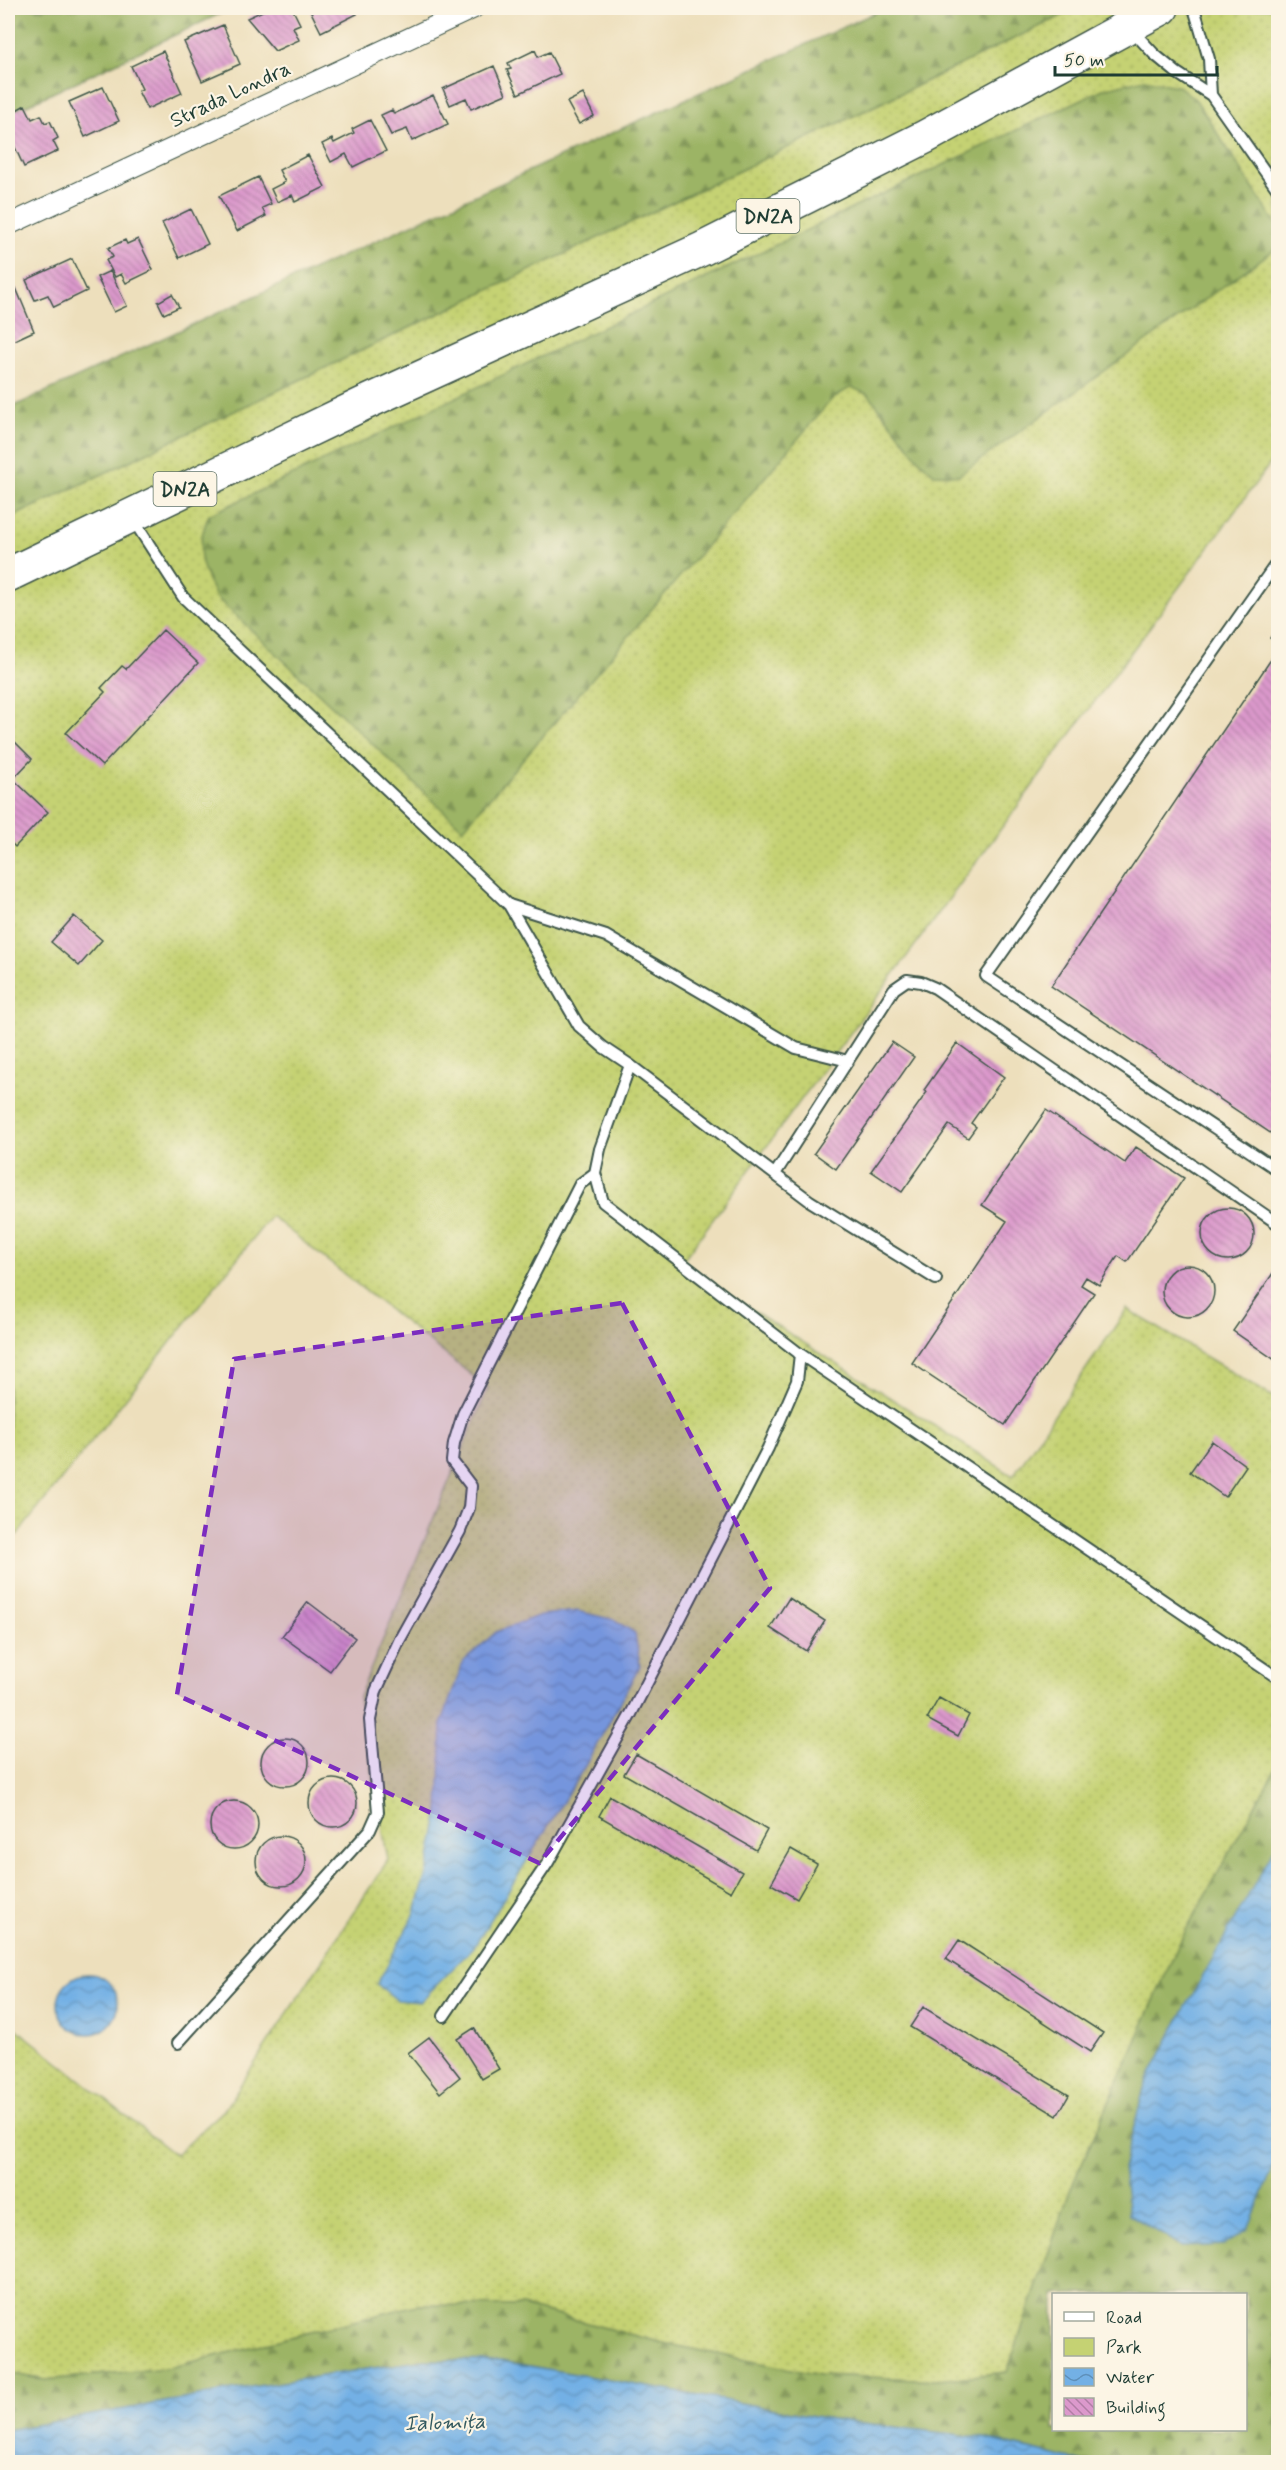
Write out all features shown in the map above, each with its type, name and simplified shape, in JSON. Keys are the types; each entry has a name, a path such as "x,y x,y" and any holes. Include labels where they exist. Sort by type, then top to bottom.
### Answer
{"highway":[{"name":"DN2A","path":"8,575 363,404 702,249 925,137 1162,8"}],"street":[{"name":"Strada Londra","path":"8,225 474,8"}],"lane":[{"path":"1194,8 1209,59 1211,95"},
{"path":"1128,26 1154,54 1177,73 1211,95 1278,190"},
{"path":"130,515 183,597 509,905 579,1026 603,1047 810,1201 936,1279"},
{"path":"1278,561 986,976 1278,1170"},
{"path":"509,905 606,936 796,1048 848,1061"},
{"path":"775,1174 894,989 907,980 921,982 935,988 1278,1224"},
{"path":"630,1065 600,1149 595,1173 603,1202 800,1354 1278,1677"},
{"path":"178,2043 370,1830 378,1812 370,1720 376,1691 400,1639 460,1532 469,1509 471,1486 452,1461 454,1443 464,1414 580,1184 595,1173"},
{"path":"444,2016 547,1864 631,1714 768,1448 797,1381 800,1354"}],"highlighted area":[{"path":"622,1303 770,1588 539,1863 177,1695 234,1359"}],"green space":[{"path":"8,8 232,8 8,114"},
{"path":"885,8 1078,8 8,519 8,409"},
{"path":"1078,8 1278,8 1278,453 680,1264 1013,1476 1127,1309 1278,1400 1278,1764 1179,1944 1071,2188 1007,2372 939,2380 819,2375 663,2343 522,2306 417,2305 168,2368 46,2380 8,2373 8,2022 175,2155 224,2110 388,1860 359,1697 488,1388 271,1216 17,1535 8,1527 8,519"},
{"path":"1145,79 1180,87 1196,100 1278,227 1278,247 959,475 934,474 920,461 869,395 851,387 832,399 463,829 216,597 203,566 200,548 209,515 1103,89"},
{"path":"1278,1764 1278,2462 1083,2462 984,2438 831,2419 501,2361 425,2360 238,2389 8,2430 8,2373 46,2380 168,2368 417,2305 522,2306 663,2343 819,2375 939,2380 1007,2372 1071,2188 1179,1944"}],"water":[{"path":"577,1611 615,1620 635,1633 640,1666 585,1766 474,1947 420,2002 397,2000 377,1984 414,1915 427,1874 439,1810 442,1722 463,1662 496,1632 540,1615"},
{"path":"1278,1842 1278,2156 1248,2229 1224,2245 1182,2247 1129,2214 1123,2169 1144,2088 1180,2017"},
{"path":"82,1974 94,1974 110,1982 116,1992 118,2004 116,2016 110,2026 94,2034 82,2034 66,2026 58,2010 58,1998 66,1982"},
{"name":"Ialomița","path":"425,2360 501,2361 831,2419 984,2438 1083,2462 8,2462 8,2430 12,2429 238,2389"}],"building":[{"path":"264,8 292,8 300,24 293,27 299,40 275,51 247,18 265,10"},
{"path":"309,8 353,8 357,14 321,32"},
{"path":"223,25 240,64 202,81 184,42"},
{"path":"535,50 538,57 549,52 560,74 518,94 507,70 511,69 508,63"},
{"path":"163,51 182,93 147,109 138,91 142,89 131,66"},
{"path":"494,66 506,94 471,109 466,98 450,105 443,89"},
{"path":"103,87 119,121 85,137 69,102"},
{"path":"583,94 594,116 579,124 567,102"},
{"path":"433,95 448,124 412,141 407,129 391,135 381,115 392,110 394,114"},
{"path":"25,105 32,119 41,115 45,123 50,121 58,138 53,141 58,151 24,167 8,132 8,115"},
{"path":"370,120 386,151 353,167 346,154 331,162 322,144 332,139 334,143 354,133 352,129"},
{"path":"308,155 325,187 295,202 292,195 277,202 271,189 285,182 279,170"},
{"path":"258,177 271,204 262,208 266,216 237,231 219,196"},
{"path":"191,209 208,244 179,258 162,223"},
{"path":"138,239 153,270 126,283 121,274 115,277 106,260 113,257 108,248 125,240 127,244"},
{"path":"72,259 87,291 54,307 48,295 35,300 26,280"},
{"path":"110,271 127,306 114,312 97,277"},
{"path":"16,288 34,331 8,343 8,291"},
{"path":"172,294 179,307 164,314 158,302"},
{"path":"1278,626 1278,644 1270,638"},
{"path":"163,630 198,663 102,766 66,733 105,692 101,688 122,666 126,669"},
{"path":"1278,649 1278,1138 1051,986"},
{"path":"8,735 32,759 13,779 48,812 15,847 8,840"},
{"path":"74,916 102,940 79,966 51,942"},
{"path":"892,1042 914,1057 836,1169 814,1153"},
{"path":"957,1043 1004,1077 971,1123 976,1127 968,1138 949,1125 902,1192 871,1171 927,1092 924,1090"},
{"path":"1046,1110 1125,1163 1136,1147 1184,1178 1127,1262 1118,1256 1099,1285 1086,1277 1081,1285 1094,1293 1005,1425 912,1363 1007,1221 982,1205"},
{"path":"1228,1208 1238,1210 1246,1216 1252,1224 1254,1234 1252,1244 1246,1252 1238,1258 1228,1260 1218,1258 1210,1252 1204,1244 1202,1234 1204,1224 1210,1216 1218,1210"},
{"path":"1188,1265 1198,1267 1206,1273 1212,1281 1214,1291 1212,1301 1206,1309 1198,1315 1188,1317 1178,1315 1170,1309 1164,1301 1162,1291 1164,1281 1170,1273 1178,1267"},
{"path":"1278,1266 1278,1362 1233,1331"},
{"path":"1212,1441 1246,1466 1225,1497 1190,1472"},
{"path":"789,1598 825,1621 806,1651 770,1628"},
{"path":"308,1602 355,1638 330,1671 282,1636"},
{"path":"939,1698 969,1715 958,1736 927,1719"},
{"path":"280,1738 290,1738 305,1748 309,1762 308,1771 299,1782 290,1786 280,1786 265,1776 261,1767 261,1757 271,1742"},
{"path":"636,1754 767,1830 756,1850 624,1774"},
{"path":"328,1779 338,1779 353,1789 357,1803 356,1812 347,1823 338,1827 328,1827 313,1817 309,1808 309,1798 319,1783"},
{"path":"610,1796 742,1872 731,1892 599,1816"},
{"path":"229,1801 239,1801 254,1811 258,1825 257,1834 248,1845 239,1849 229,1849 214,1839 210,1830 210,1820 220,1805"},
{"path":"281,1836 290,1838 301,1847 306,1861 304,1870 295,1881 281,1886 272,1884 261,1875 256,1861 258,1852 267,1841"},
{"path":"791,1849 817,1864 797,1899 771,1884"},
{"path":"959,1940 1103,2033 1090,2052 946,1959"},
{"path":"923,2007 1069,2095 1057,2116 910,2027"},
{"path":"474,2028 499,2069 482,2079 457,2039"},
{"path":"429,2037 460,2077 440,2093 408,2053"}]}
